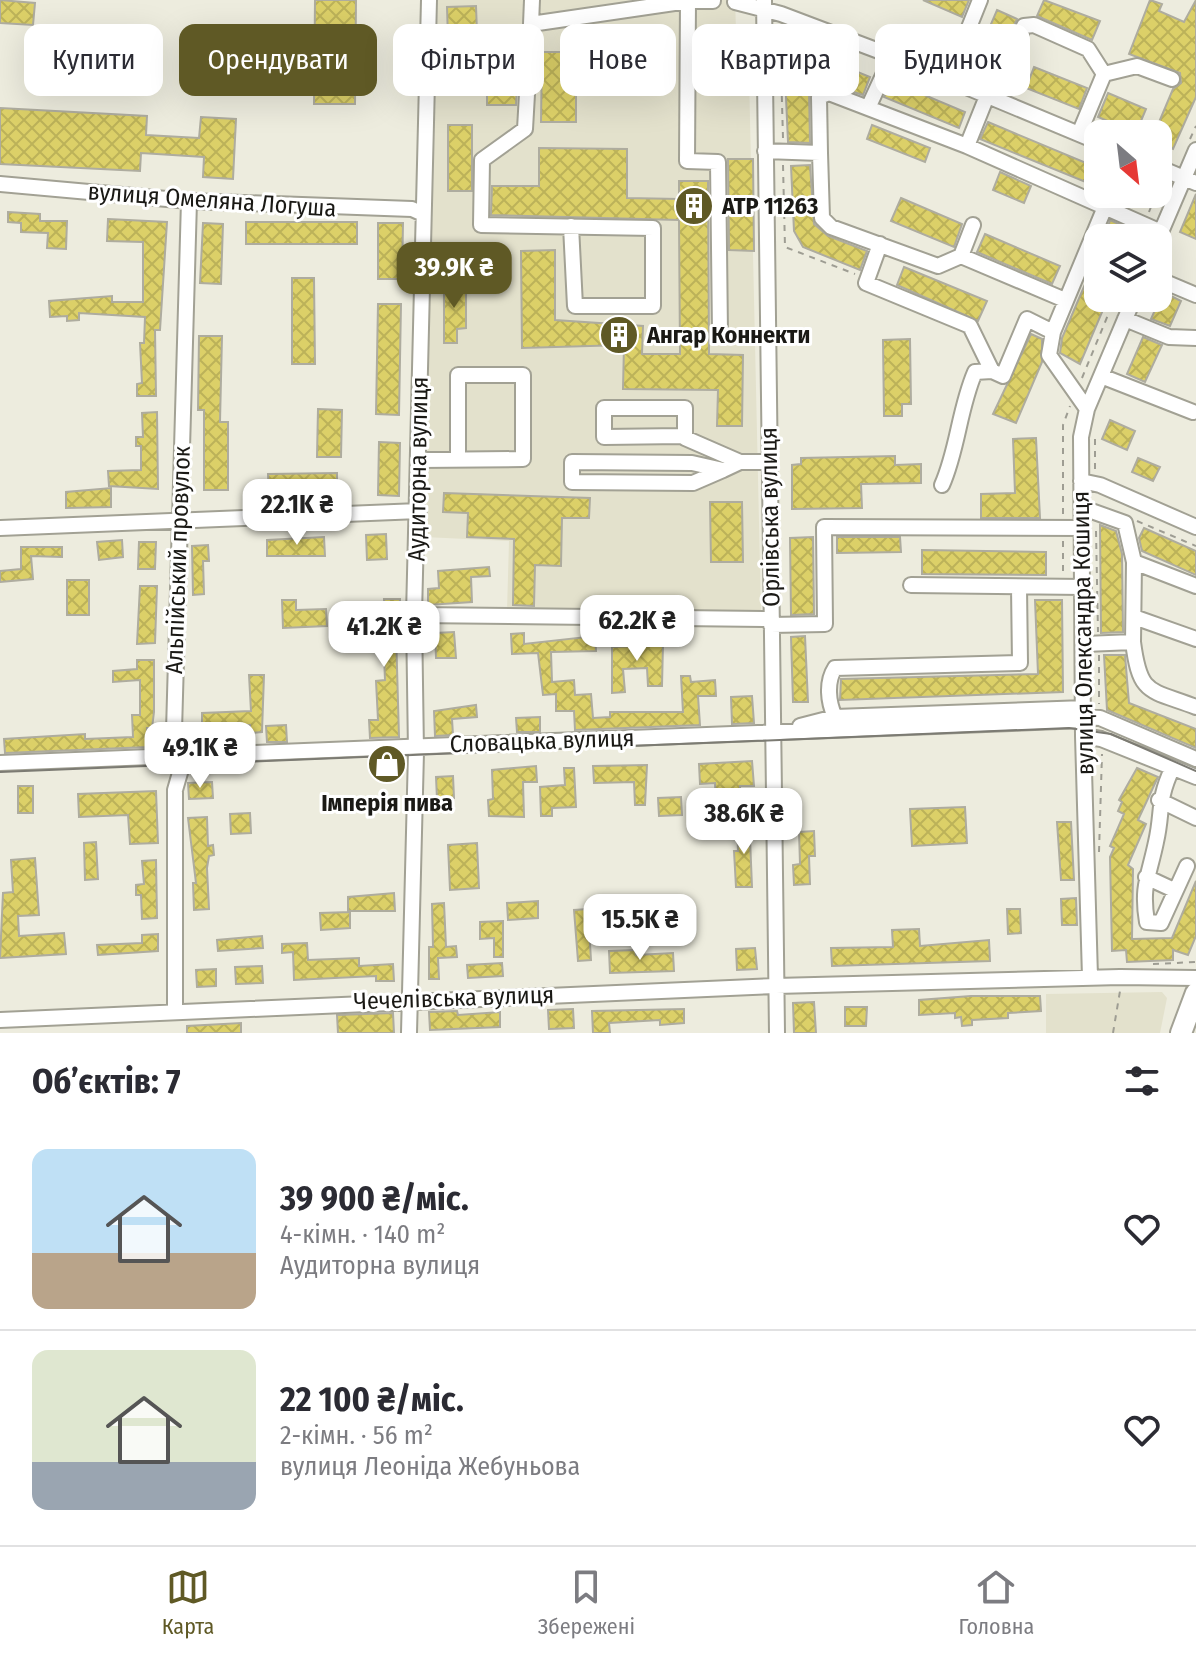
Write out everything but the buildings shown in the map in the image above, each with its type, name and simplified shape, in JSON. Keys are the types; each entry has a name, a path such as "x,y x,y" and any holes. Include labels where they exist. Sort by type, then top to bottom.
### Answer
{"highway":[{"path":"1181,1033 1196,993"}],"street":[{"name":"Аудиторна вулиця","path":"409,1033 416,745 414,615 419,511 429,0"},
{"path":"532,0 531,24 688,1 713,1"},
{"path":"970,24 980,0"},
{"path":"688,1 687,161 718,162 720,333"},
{"path":"735,2 764,5 875,50"},
{"name":"Орлівська вулиця","path":"764,5 777,1033"},
{"path":"967,146 1024,26 1034,25 1088,49 1104,74"},
{"path":"1104,74 1137,66 1172,79"},
{"path":"1079,134 1104,74"},
{"path":"973,225 961,256 938,266 831,227 822,218 819,97 829,93 967,146 1084,198"},
{"path":"868,108 875,93"},
{"path":"527,96 525,129 482,160 481,225 571,226 653,228 653,306 575,306 571,226"},
{"path":"990,97 1084,136"},
{"path":"1167,224 1190,181 1193,144"},
{"path":"765,151 820,153"},
{"name":"вулиця Омеляна Логуша","path":"0,184 189,201 412,209 423,214"},
{"name":"Альпійський провулок","path":"175,1009 175,790 184,765 174,731 189,201"},
{"path":"1087,409 1049,355 1053,332 1065,300 1105,208"},
{"path":"1107,208 1137,224"},
{"path":"880,244 866,283 970,326 992,371"},
{"path":"961,256 1065,300"},
{"path":"1172,285 1196,295"},
{"name":"вулиця Олександра Кошиця","path":"1090,977 1083,736 1092,644 1084,587 1083,528 1089,510 1081,437 1087,409 1128,312"},
{"path":"942,485 952,462 963,400 975,372 992,371 1003,376 1027,319 1053,332"},
{"path":"1125,319 1169,337 1196,338"},
{"path":"419,460 458,460 523,459 523,375 458,375 458,460"},
{"path":"1101,376 1193,412"},
{"path":"685,438 685,408 604,408 604,437 685,438 740,462 769,462"},
{"path":"723,470 692,463 572,462 572,482 693,483 723,470 740,462"},
{"path":"1088,483 1196,527"},
{"path":"1089,510 1125,523 1134,562 1133,642 1137,674 1146,688 1196,707"},
{"path":"0,528 419,511"},
{"path":"414,615 825,624 824,527 1083,528"},
{"path":"1134,562 1196,586"},
{"path":"911,585 1084,587"},
{"path":"835,717 830,706 830,677 835,668 1020,663 1019,587"},
{"path":"1134,617 1196,639"},
{"path":"1092,644 1133,642"},
{"path":"773,733 835,717 1084,715"},
{"name":"Словацька вулиця","path":"0,763 773,733 1084,715 1100,718 1196,759"},
{"path":"1083,736 1101,739 1196,777"},
{"path":"1172,769 1159,800 1157,840 1142,893 1147,922 1161,923 1187,866"},
{"path":"1159,800 1196,818"},
{"path":"1146,877 1174,890"},
{"name":"Чечелівська вулиця","path":"0,1020 175,1009 776,986 1090,977 1196,978"}],"path":[{"path":"781,14 781,24"},
{"path":"782,96 785,247 868,279"},
{"path":"1193,144 1196,126"},
{"path":"1088,483 1095,439"},
{"path":"1089,510 1092,644 1100,718"},
{"path":"1124,515 1196,546"},
{"path":"1096,860 1101,848 1101,739"},
{"path":"1149,964 1196,962"},
{"path":"1113,1033 1120,989"}],"shaded area":[{"path":"438,0 735,0 736,24 692,24 692,96 749,96 761,612 507,611 509,541 424,537 435,96 544,96 544,24 437,24"},
{"path":"1162,992 1167,998 1160,1033 1046,1033 1046,994"}],"tram line":[{"path":"0,772 1069,728 1111,734 1196,771"}],"place":[{"name":"ATP 11263","path":"694,206"},
{"name":"Ангар Коннекти","path":"619,335"},
{"name":"Імперія пива","path":"387,764"}]}
